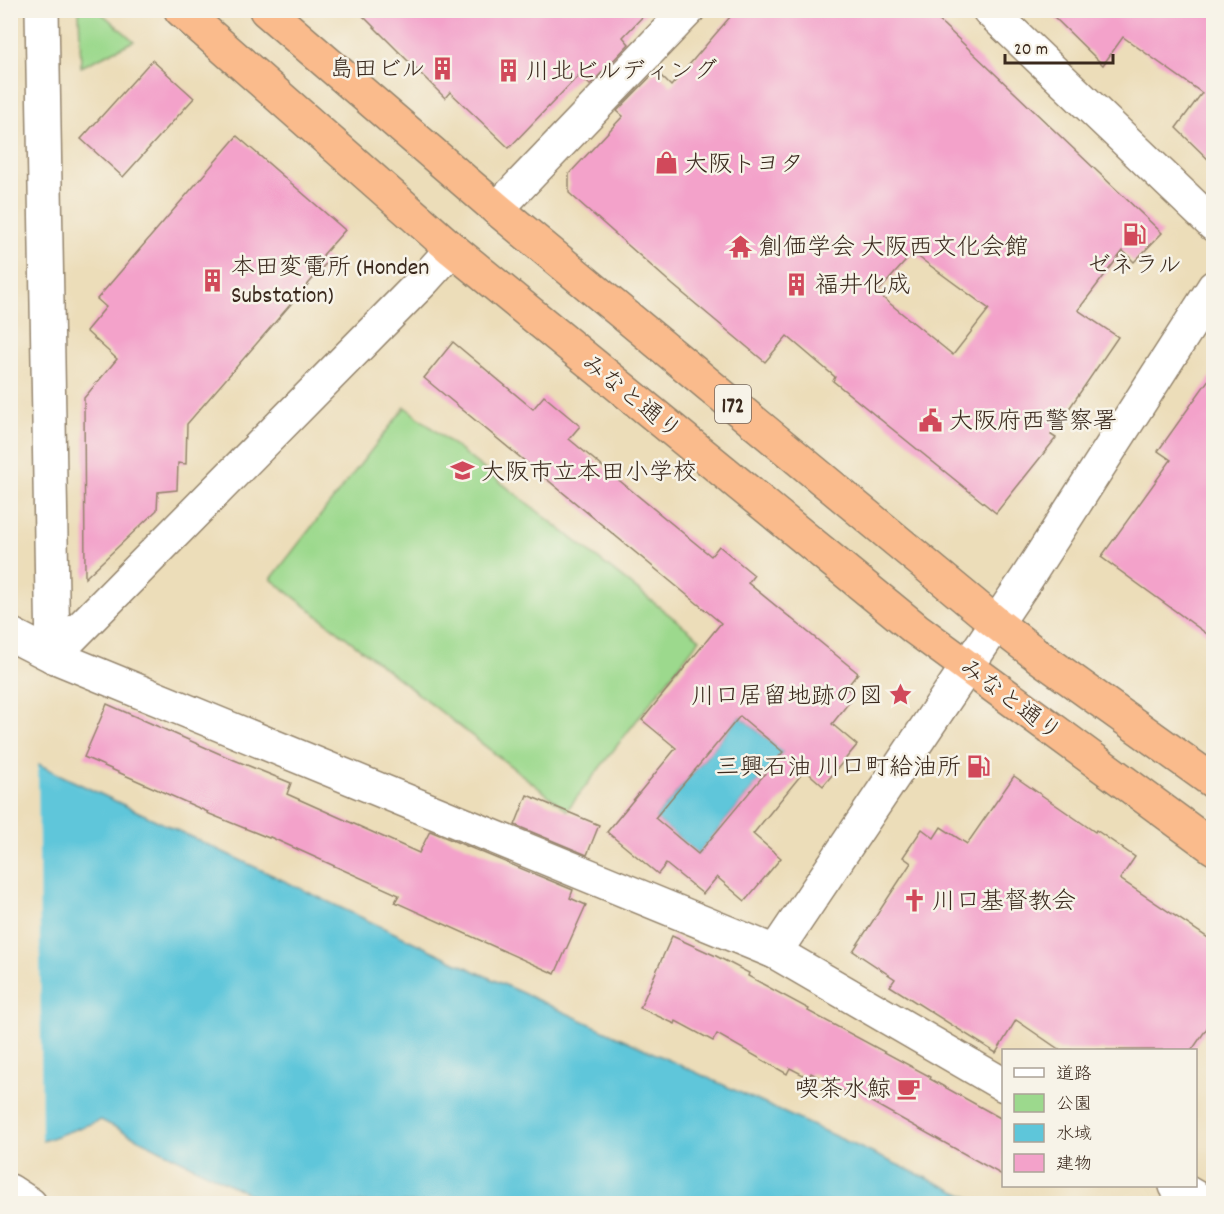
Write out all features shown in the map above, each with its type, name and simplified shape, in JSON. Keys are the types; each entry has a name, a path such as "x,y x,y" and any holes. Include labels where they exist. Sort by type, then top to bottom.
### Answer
{"highway":[{"name":"みなと通り","path":"181,10 452,249 916,629 1214,848"},
{"name":"172","path":"266,10 497,209 996,622 1041,658 1214,782"}],"street":[{"path":"42,10 53,656"},
{"path":"497,209 688,10"},
{"path":"989,10 1214,225"},
{"path":"53,656 452,249"},
{"path":"775,952 946,700 1214,287"},
{"path":"10,634 53,656 775,952 1002,1084"},
{"path":"1179,1187 1207,1203"},
{"path":"10,1191 30,1203"}],"green space":[{"path":"79,11 99,11 134,41 81,67"},
{"path":"405,407 700,639 567,810 271,579"}],"water":[{"path":"740,716 783,752 698,854 655,818"},
{"path":"11,750 481,974 981,1203 267,1203 101,1120 37,1143"}],"pier":[{"path":"10,747 38,761 42,1144 37,1146 10,1131"}],"building":[{"path":"357,10 649,10 623,37 629,44 590,85 579,75 509,148 450,92 445,98"},
{"path":"736,10 928,10 1162,233 1134,262 1123,251 1078,310 1118,337 1051,435 1056,438 996,513 833,381 835,377 787,336 765,362 569,193 569,174 623,116 617,111 656,71 671,86","holes":["913,253 989,309 953,355 877,293"]},
{"path":"1047,10 1214,10 1214,165 1176,128 1202,93 1123,37 1103,65"},
{"path":"152,60 194,98 123,177 81,139"},
{"name":"本田変電所 (Honden Substation)","path":"237,136 345,230 323,255 329,260 187,424 186,464 178,463 177,490 158,492 157,510 85,578 84,398 117,359 86,331 106,307 97,299"},
{"path":"453,342 533,409 544,396 580,426 569,439 711,556 719,546 754,575 748,583 858,673 846,688 855,695 832,724 857,745 823,786 805,770 753,834 781,858 745,901 717,877 703,894 666,864 658,874 607,832 676,748 642,720 721,623 424,378","holes":["740,716 783,752 698,854 655,818"]},
{"path":"1214,372 1214,639 1101,557 1171,460 1158,451"},
{"path":"107,704 291,783 287,794 419,853 430,831 573,890 570,898 586,905 555,974 395,902 399,895 270,837 207,813 84,757"},
{"path":"1014,776 1135,857 1120,879 1214,942 1214,1018 1193,1049 1059,1049 1016,1020 996,1053 890,986 895,979 853,951 911,863 903,857 922,829 934,838 941,827 967,844"},
{"path":"527,795 599,825 587,855 515,825"},
{"path":"672,936 716,956 749,973 748,976 809,1009 808,1011 931,1077 930,1079 1002,1119 1002,1175 850,1090 848,1093 811,1073 809,1078 790,1068 787,1074 717,1034 713,1041 676,1021 675,1024 640,1008"}],"place":[{"name":"島田ビル","path":"443,68"},
{"name":"川北ビルディング","path":"508,70"},
{"name":"大阪トヨタ","path":"666,163"},
{"name":"ゼネラル","path":"1134,234"},
{"name":"創価学会 大阪西文化会館","path":"741,246"},
{"name":"本田変電所 (Honden Substation)","path":"213,280"},
{"name":"福井化成","path":"797,284"},
{"name":"大阪府西警察署","path":"931,420"},
{"name":"大阪市立本田小学校","path":"463,471"},
{"name":"川口居留地跡の図","path":"901,695"},
{"name":"三興石油 川口町給油所","path":"979,766"},
{"name":"川口基督教会","path":"914,900"},
{"name":"喫茶水鯨","path":"909,1088"}]}
